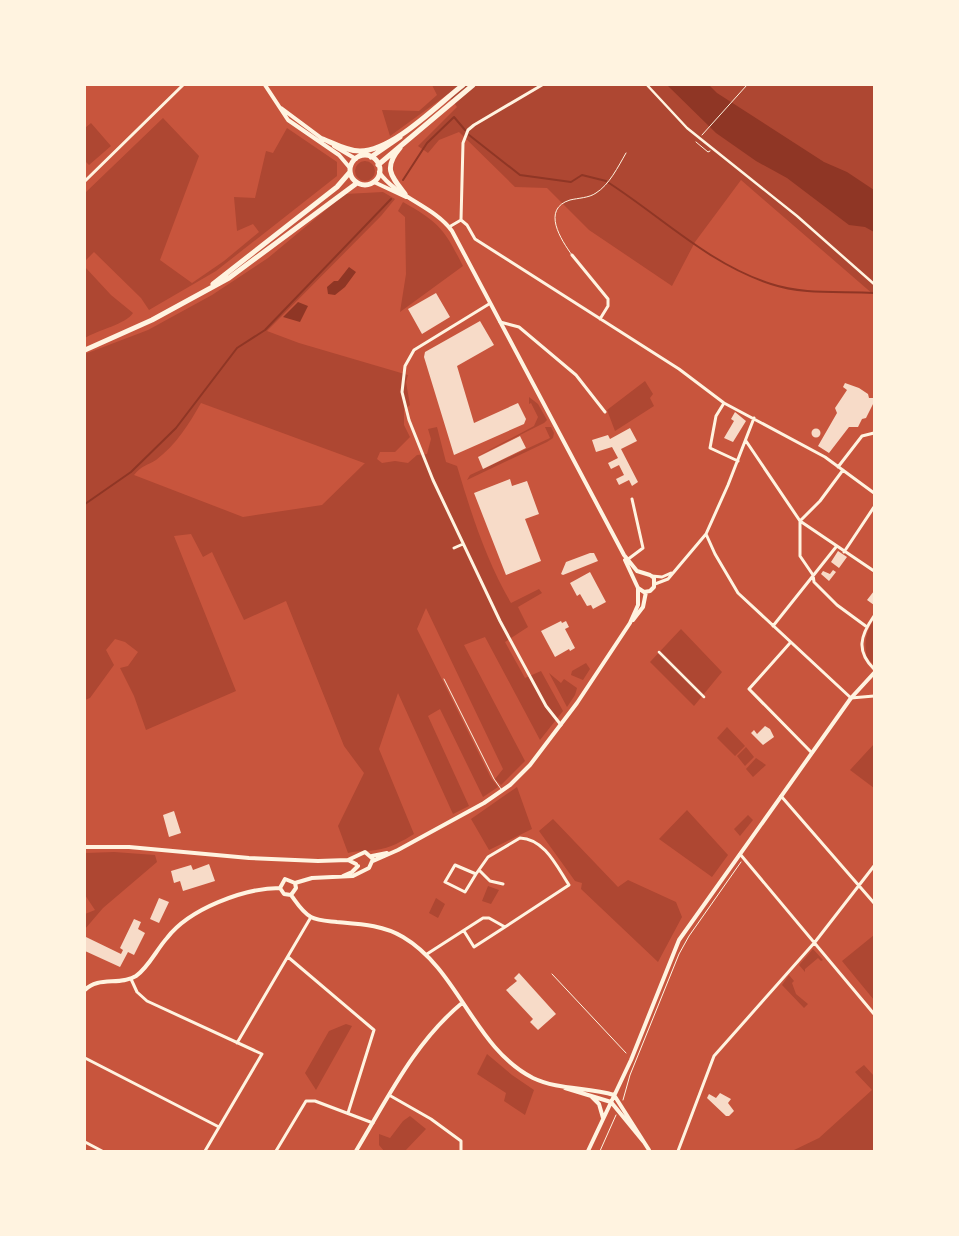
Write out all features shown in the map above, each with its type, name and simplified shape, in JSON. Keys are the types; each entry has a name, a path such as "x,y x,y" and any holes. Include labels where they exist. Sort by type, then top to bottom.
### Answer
{"main road":[{"path":"201,293 323,199 350,170 356,159 363,156 371,157 391,145 409,128 463,85"},
{"path":"378,165 473,85"},
{"path":"323,140 352,150 366,151 381,146 409,128"},
{"path":"405,194 392,177 390,163 395,154 412,135"},
{"path":"350,170 357,183 366,185 374,182 379,172 378,165 371,157"},
{"path":"85,350 135,329 201,293 255,260 357,183"}],"street":[{"path":"85,181 183,85"},
{"path":"265,85 288,120 339,155 350,170"},
{"path":"461,220 463,144 465,136 474,125 542,85"},
{"path":"647,85 686,128 798,216 874,284"},
{"path":"278,106 323,140 356,159"},
{"path":"379,172 386,181 449,226 637,582 638,604 630,623"},
{"path":"374,182 415,202"},
{"path":"449,226 461,220"},
{"path":"461,220 475,239 679,369 724,403 825,457 873,492"},
{"path":"572,255 608,300 608,306 600,319"},
{"path":"489,304 414,350 405,366 402,392 409,420 433,480 500,621 546,706 561,725"},
{"path":"500,322 519,327 576,375 605,412"},
{"path":"724,403 716,416 710,448 738,461"},
{"path":"638,588 646,592 652,590 655,584 668,579 706,534 738,461 754,418"},
{"path":"838,467 862,436 874,434"},
{"path":"745,441 800,521 874,571"},
{"path":"843,470 820,501 800,521 800,556 813,575 814,582 837,605 866,626"},
{"path":"627,560 643,548 632,499"},
{"path":"844,552 874,507"},
{"path":"706,534 715,554 738,593 772,626 851,698 874,696"},
{"path":"454,548 464,544"},
{"path":"772,626 836,546"},
{"path":"624,555 637,571 643,574 662,577 674,572"},
{"path":"637,582 643,574"},
{"path":"652,576 655,584"},
{"path":"373,861 392,853 503,791 526,769 561,725 630,623 643,607 646,592"},
{"path":"874,616 866,626 862,639 863,656 874,669"},
{"path":"790,643 748,689 812,753"},
{"path":"659,652 704,697"},
{"path":"588,1151 614,1095 675,948 739,854 851,698 874,673"},
{"path":"781,796 874,903"},
{"path":"464,931 474,947 569,885 546,850 526,838 520,838 488,857 465,892 445,882 455,865 476,874"},
{"path":"85,847 129,847 249,858 348,860 365,852 372,856 392,853"},
{"path":"739,854 874,1014"},
{"path":"280,888 285,880 295,883 312,878 353,876 371,866 372,856"},
{"path":"343,876 354,871 357,865 357,857"},
{"path":"348,860 364,870"},
{"path":"678,1151 714,1056 815,942 874,866"},
{"path":"479,870 490,881 503,884"},
{"path":"291,894 296,888 295,883"},
{"path":"280,888 284,894 291,894"},
{"path":"85,990 98,982 131,979 138,974 180,923 193,914 256,889 280,888"},
{"path":"291,894 302,910 311,917 373,926 402,936 427,954 462,1003 509,1060 532,1077 611,1102 650,1150"},
{"path":"237,1042 311,917"},
{"path":"427,954 483,918 489,918 505,927"},
{"path":"288,957 374,1030 348,1114"},
{"path":"131,979 143,998 262,1054 205,1151"},
{"path":"356,1151 416,1051 448,1014 462,1003"},
{"path":"85,1058 219,1127"},
{"path":"556,1085 614,1095 622,1104 650,1150"},
{"path":"389,1095 431,1119 461,1141 461,1151"},
{"path":"591,1096 600,1104 603,1118"},
{"path":"276,1151 306,1101 315,1102 373,1123"},
{"path":"85,1142 102,1151"}],"lane":[{"path":"572,255 557,232 554,220 558,208 567,201 594,194 604,188 626,153"},
{"path":"444,680 494,779 503,791"}],"path":[{"path":"702,134 747,85"},
{"path":"696,142 708,152"},
{"path":"622,1104 628,1090 630,1075 682,949 743,859"},
{"path":"552,974 626,1053"},
{"path":"600,1151 618,1111"}],"shaded area":[{"path":"432,85 874,85 874,295 741,180 695,242 672,286 589,230 547,188 515,187 459,132 439,140 428,153 418,146 457,107 448,94 390,136 382,110 419,111 437,95"},
{"path":"667,85 709,85 717,93 824,162 847,172 874,190 874,232 865,227 849,225 787,178 756,161 716,133"},
{"path":"163,118 199,156 160,260 192,283 224,261 259,232 253,224 237,231 234,197 255,198 266,151 273,153 287,128 337,162 337,176 216,271 149,310 141,298 94,252 85,261 85,193"},
{"path":"91,123 111,146 89,165 85,161 85,128"},
{"path":"365,161 372,164 375,171 372,178 365,181 358,178 355,171 358,164"},
{"path":"383,192 395,199 381,216 267,331 299,343 408,375 406,382 410,405 404,410 404,425 410,437 395,452 380,452 377,459 382,463 395,461 408,463 417,455 427,454 431,439 428,429 437,427 446,462 457,466 487,553 511,603 539,589 542,593 518,607 528,627 505,642 525,678 541,671 563,711 540,740 485,637 464,645 525,761 501,785 495,779 503,769 426,608 417,629 491,778 498,787 483,797 440,709 428,716 469,806 453,814 398,693 379,749 414,834 386,848 348,853 338,826 364,773 344,746 286,601 244,620 212,552 203,557 191,534 174,536 236,691 146,730 134,696 120,668 128,666 138,652 125,642 115,639 106,650 114,665 90,698 85,700 85,354 148,330 212,295 268,258 345,194","holes":["201,403 365,463 322,505 243,517 134,475 170,448 187,426"]},
{"path":"403,202 440,228 451,243 463,266 400,312 406,274 405,217 398,211"},
{"path":"85,267 111,295 133,313 118,324 85,338"},
{"path":"349,267 356,272 345,287 335,295 328,294 327,287 334,281 338,281"},
{"path":"298,302 308,306 300,322 283,317"},
{"path":"645,381 653,394 650,398 654,406 615,431 607,410"},
{"path":"529,397 538,404 547,420 476,457 534,426 538,417 531,403 529,404"},
{"path":"545,427 551,427 554,433 553,438 467,480 470,475 550,438"},
{"path":"874,620 874,665 867,658 866,643 867,634"},
{"path":"681,629 722,672 694,706 650,662"},
{"path":"586,663 590,669 583,680 571,675 572,671"},
{"path":"549,673 561,683 564,679 577,688 567,707"},
{"path":"727,727 745,746 735,756 717,738"},
{"path":"874,744 874,788 850,770"},
{"path":"746,747 754,757 745,766 737,756"},
{"path":"756,758 766,765 753,777 746,769"},
{"path":"517,787 532,829 489,850 471,819"},
{"path":"687,810 728,855 712,877 659,839"},
{"path":"748,815 753,820 740,836 734,829"},
{"path":"553,819 618,887 628,880 676,902 682,917 658,962 581,889 582,883 575,881 539,831"},
{"path":"114,852 155,855 157,862 103,908 85,929 85,914 95,910 85,895 85,853"},
{"path":"488,886 499,890 491,904 482,901"},
{"path":"436,898 445,904 438,918 429,913"},
{"path":"874,935 874,1000 842,961"},
{"path":"813,949 823,960 821,961 818,958 805,969 805,972 799,965"},
{"path":"789,975 794,981 792,983 796,994 808,1004 804,1008 782,985"},
{"path":"346,1024 352,1026 316,1090 305,1073 329,1031"},
{"path":"487,1054 534,1090 525,1115 504,1101 506,1093 477,1074"},
{"path":"864,1065 874,1076 874,1151 792,1151 819,1138 872,1090 855,1072"},
{"path":"410,1116 426,1129 405,1151 384,1151 379,1145 379,1134 390,1138 403,1121"}],"building":[{"path":"436,293 450,317 422,334 408,309"},
{"path":"480,321 494,345 457,366 474,423 518,403 526,419 524,424 454,455 424,357 425,352"},
{"path":"845,383 859,388 868,394 869,398 874,398 874,402 866,418 862,419 858,427 849,427 829,453 818,446 837,413 835,408 847,390 843,387"},
{"path":"735,412 746,421 733,442 724,438 734,421 731,419"},
{"path":"630,428 637,441 621,449 638,482 632,486 629,480 619,485 616,479 624,475 619,465 611,469 608,463 618,458 612,447 596,452 592,440 608,435 610,439"},
{"path":"816,428 821,433 816,438 811,433"},
{"path":"520,436 526,448 483,469 478,457"},
{"path":"510,479 512,486 527,481 539,514 525,519 541,561 506,575 474,493"},
{"path":"838,551 847,557 839,568 831,562"},
{"path":"594,553 598,561 563,575 561,574 566,562"},
{"path":"833,570 836,572 829,581 821,574 823,571 830,574"},
{"path":"590,572 606,602 593,609 591,605 587,606 580,594 577,596 570,583"},
{"path":"874,591 874,605 867,600"},
{"path":"561,621 562,623 566,621 569,627 565,629 575,648 570,651 569,649 555,657 541,631"},
{"path":"765,726 770,729 774,737 763,745 751,733 754,730 757,734"},
{"path":"174,811 181,833 169,837 163,815"},
{"path":"209,864 215,881 183,891 180,881 174,883 171,871 191,865 193,870"},
{"path":"159,898 169,902 159,923 150,919"},
{"path":"134,919 141,922 138,929 145,933 134,955 128,952 120,967 85,951 86,937 121,954 123,950 120,948"},
{"path":"519,973 556,1014 538,1030 530,1022 533,1019 506,990 517,981 514,978"},
{"path":"720,1093 731,1099 728,1103 734,1111 729,1116 726,1116 707,1098 709,1094 716,1098"}],"waterway":[{"path":"403,180 427,143 454,117 465,130"},
{"path":"469,135 520,175 571,182 582,175 606,181"},
{"path":"609,183 687,239 727,265 748,275 771,284 796,290 874,293"},
{"path":"85,504 131,472 176,428 237,348 265,330 391,199"}]}
